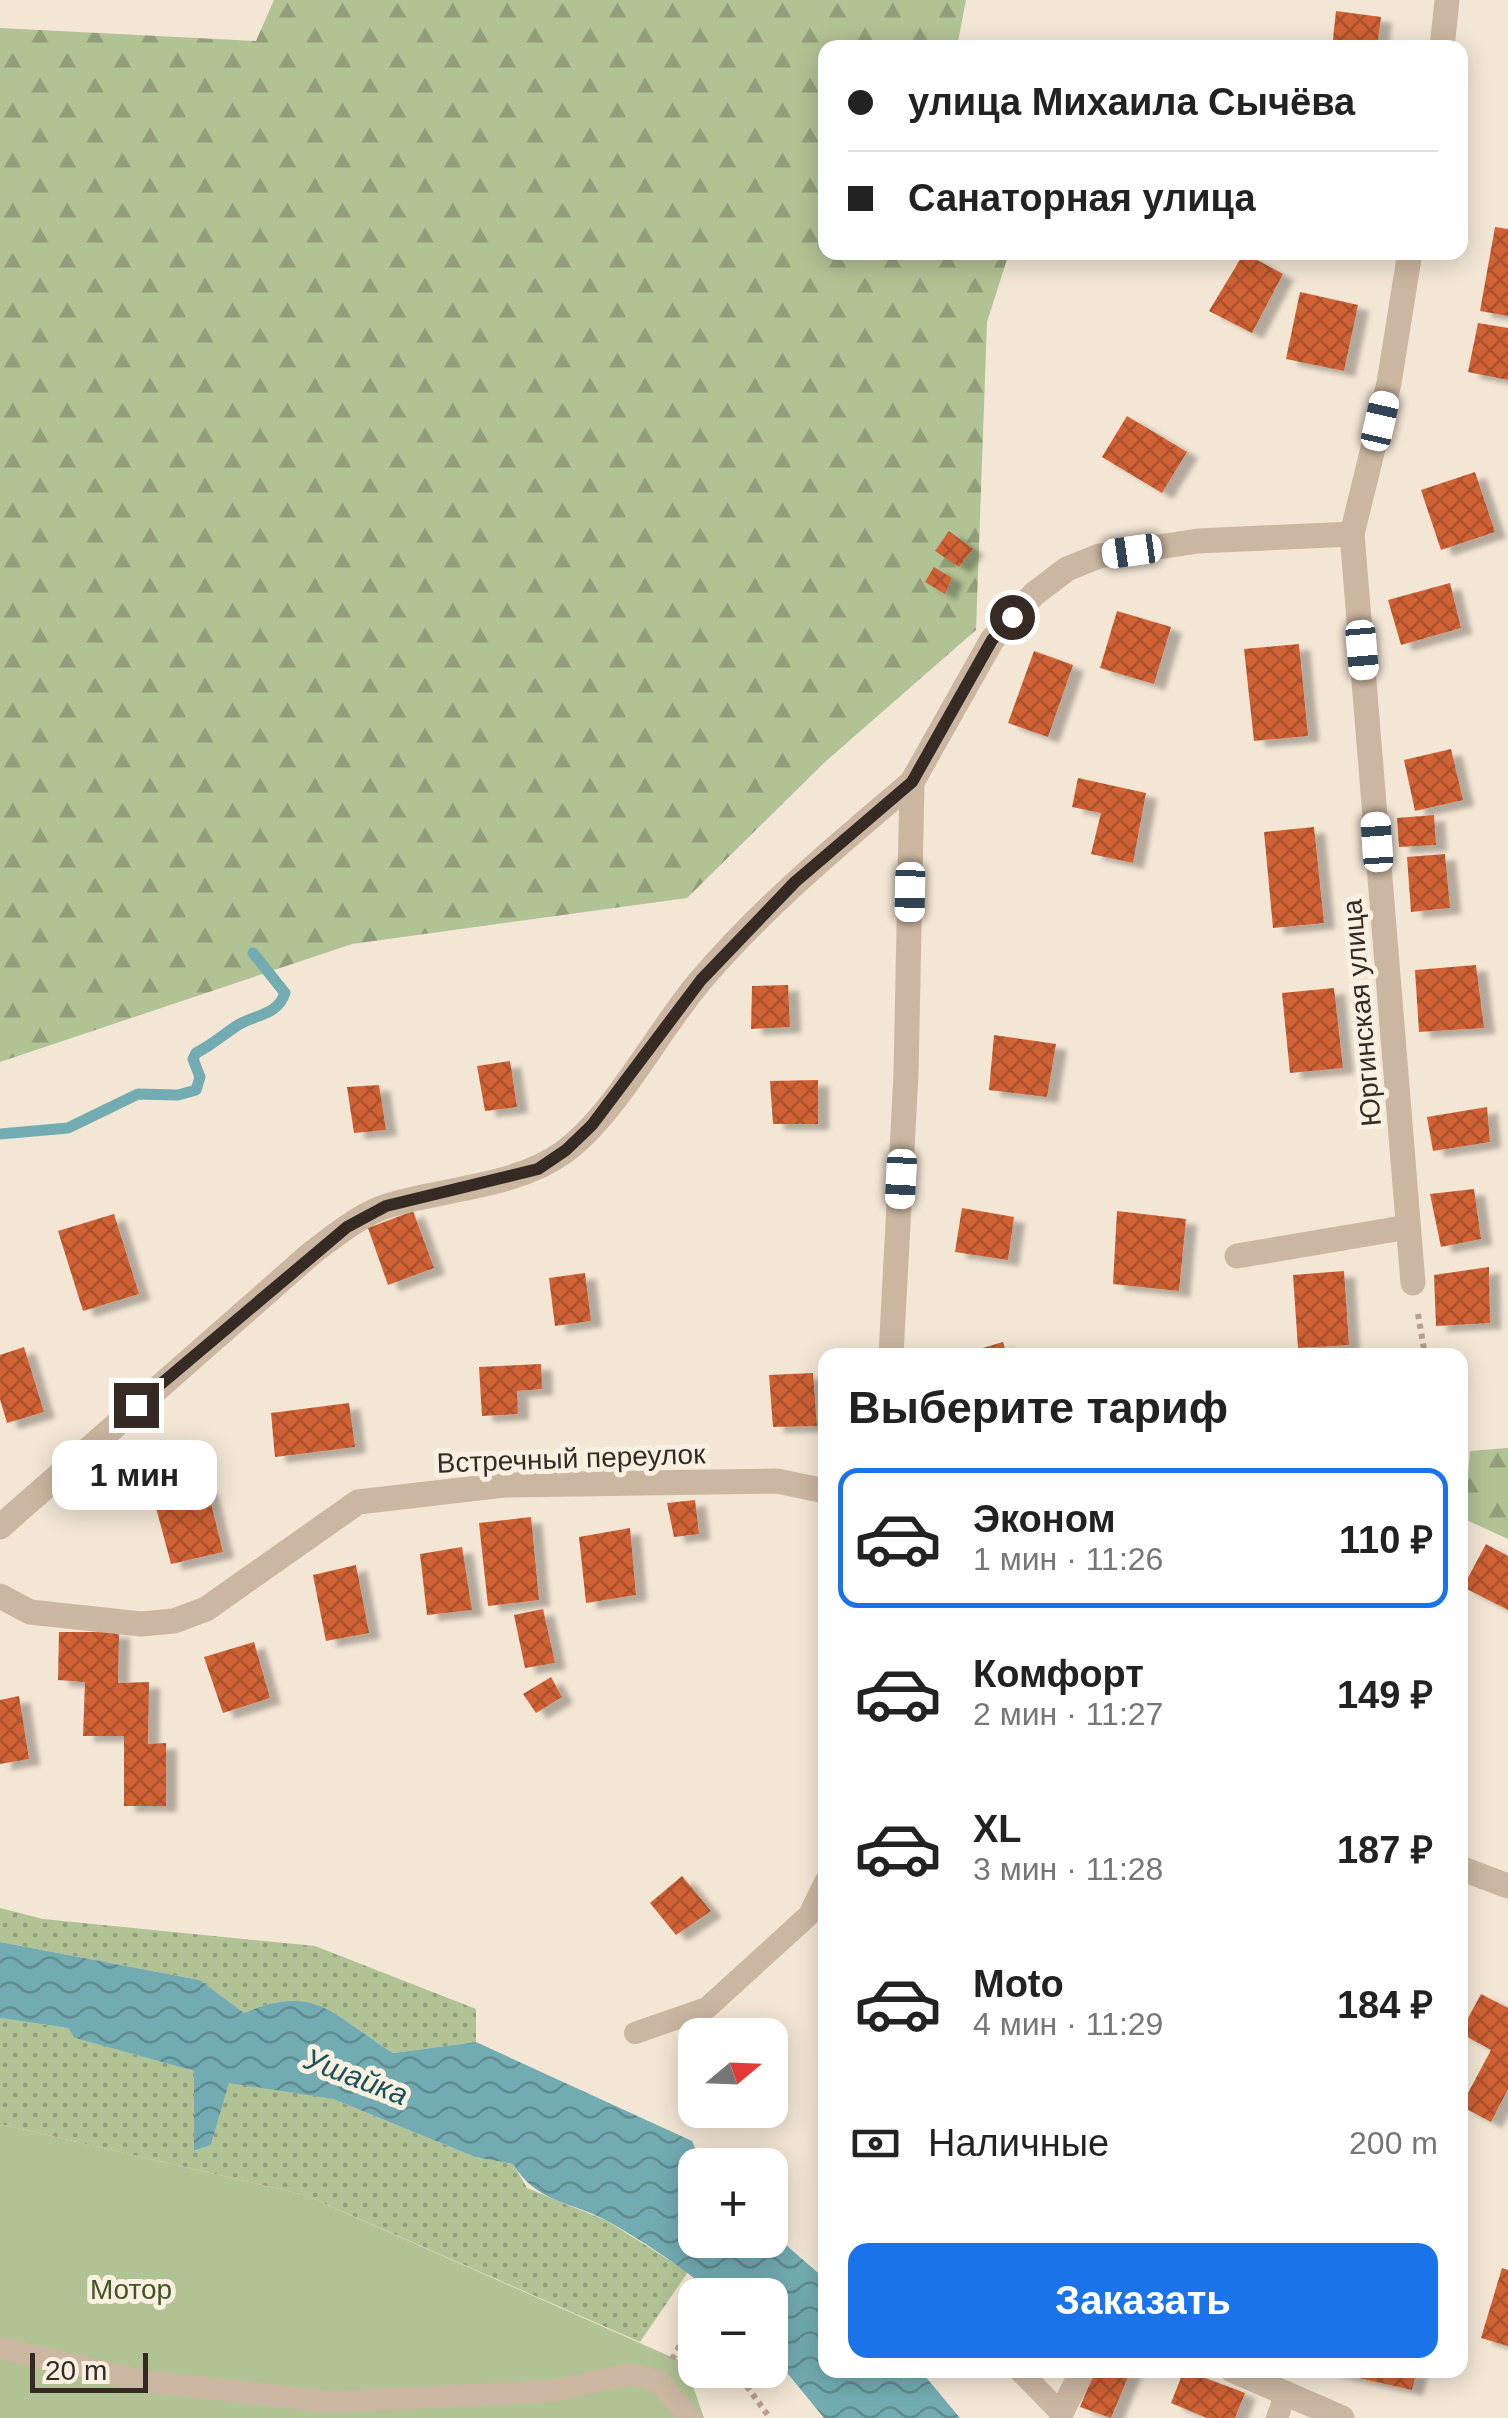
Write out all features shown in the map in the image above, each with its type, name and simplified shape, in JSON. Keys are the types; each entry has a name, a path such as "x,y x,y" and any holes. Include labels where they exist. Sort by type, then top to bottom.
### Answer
{"street":[{"path":"1443,40 1447,0"},
{"name":"Юргинская улица","path":"1409,260 1389,383 1352,534 1413,1283"},
{"path":"0,1527 312,1252 347,1227 386,1206 538,1169 566,1150 592,1125 701,980 795,882 912,782 992,640 1034,594 1067,569 1099,556 1198,541 1352,534"},
{"path":"892,1348 906,1074 912,782"},
{"path":"1237,1256 1408,1226"},
{"name":"Встречный переулок","path":"0,1596 30,1612 140,1624 174,1622 206,1609 358,1502 504,1485 778,1481 818,1490"},
{"path":"1468,1871 1508,1886"},
{"path":"1060,2413 1079,2378"},
{"path":"1252,2378 1342,2418"}],"lane":[{"path":"635,2033 707,2008 809,1915 818,1896"},
{"path":"0,2348 143,2381 331,2402 552,2391 631,2374 660,2382 689,2418"},
{"path":"1027,2378 1060,2413"},
{"path":"1277,2418 1286,2392"}],"path":[{"path":"1413,1283 1424,1348"},
{"path":"748,2388 770,2418"}],"green space":[{"path":"274,0 966,0 958,40 818,40 818,260 1007,260 987,322 976,630 825,762 687,898 352,944 0,1062 0,28 256,41"},
{"path":"1508,1448 1508,1539 1468,1521 1470,1451"},
{"path":"0,1908 43,1919 315,1946 476,2009 476,2042 393,2053 339,2015 307,2002 268,2004 244,2013 200,1980 0,1942"},
{"path":"0,2018 68,2028 76,2038 194,2071 195,2151 211,2145 229,2082 333,2099 475,2157 513,2164 527,2188 607,2221 688,2272 684,2278 678,2278 678,2287 640,2342 305,2195 0,2124"},
{"name":"Мотор","path":"0,2124 305,2195 678,2360 678,2388 694,2388 704,2418 0,2418"}],"water":[{"name":"Ушайка","path":"0,1942 200,1980 244,2013 269,2004 307,2002 338,2015 393,2053 476,2042 692,2141 695,2148 678,2148 678,2258 788,2258 788,2247 818,2273 818,2378 927,2378 960,2418 824,2418 788,2374 788,2278 693,2278 624,2231 533,2187 513,2164 475,2157 333,2099 229,2083 211,2145 194,2151 194,2071 75,2038 68,2028 0,2018"}],"building":[{"path":"1336,11 1381,17 1378,40 1333,40"},
{"path":"1495,227 1508,229 1508,316 1480,311"},
{"path":"1240,260 1257,260 1283,274 1252,333 1209,311"},
{"path":"1300,292 1358,305 1344,371 1286,359"},
{"path":"1478,323 1508,328 1508,380 1468,372"},
{"path":"1127,416 1187,452 1162,493 1102,457"},
{"path":"1475,472 1495,532 1441,550 1421,490"},
{"path":"949,531 973,549 959,567 935,551"},
{"path":"934,567 952,578 945,594 925,582"},
{"path":"1450,583 1461,628 1401,645 1388,600"},
{"path":"1117,611 1171,627 1154,684 1100,668"},
{"path":"1299,644 1308,736 1254,741 1244,649"},
{"path":"1034,651 1073,665 1048,737 1008,723"},
{"path":"1451,749 1463,800 1415,811 1404,760"},
{"path":"1078,778 1146,793 1133,863 1091,854 1101,813 1072,807"},
{"path":"1434,815 1436,845 1399,847 1397,818"},
{"path":"1314,827 1324,923 1273,928 1264,832"},
{"path":"1445,854 1450,908 1411,912 1407,857"},
{"path":"1476,965 1484,1028 1419,1032 1415,970"},
{"path":"788,985 790,1027 751,1029 752,986"},
{"path":"1334,988 1343,1068 1290,1073 1282,993"},
{"path":"994,1035 1056,1044 1047,1097 989,1090"},
{"path":"510,1061 517,1107 485,1111 477,1066"},
{"path":"818,1080 818,1124 773,1124 770,1081"},
{"path":"379,1085 386,1130 354,1133 347,1087"},
{"path":"1487,1107 1490,1142 1433,1151 1427,1117"},
{"path":"1474,1189 1481,1239 1441,1247 1430,1194"},
{"path":"962,1208 1014,1217 1008,1260 955,1252"},
{"path":"413,1211 434,1268 388,1285 368,1228"},
{"path":"1117,1211 1186,1219 1179,1291 1113,1284"},
{"path":"114,1214 139,1294 83,1311 58,1231"},
{"path":"1489,1267 1490,1323 1436,1326 1434,1275"},
{"path":"1344,1271 1349,1345 1298,1348 1293,1275"},
{"path":"585,1273 591,1321 555,1326 549,1278"},
{"path":"1003,1342 1005,1348 982,1348"},
{"path":"24,1347 44,1412 7,1423 0,1399 0,1355"},
{"path":"541,1364 542,1389 517,1391 518,1414 482,1416 479,1367"},
{"path":"813,1373 817,1426 773,1427 769,1375"},
{"path":"349,1403 355,1447 275,1457 271,1413"},
{"path":"207,1487 223,1552 171,1564 154,1500"},
{"path":"695,1500 699,1534 674,1537 667,1503"},
{"path":"531,1517 539,1600 488,1606 479,1523"},
{"path":"630,1528 636,1595 586,1603 579,1537"},
{"path":"1486,1544 1508,1556 1508,1610 1468,1590 1468,1578"},
{"path":"462,1547 472,1610 427,1615 420,1554"},
{"path":"356,1565 369,1633 326,1641 313,1575"},
{"path":"543,1609 555,1663 525,1668 514,1615"},
{"path":"59,1632 119,1632 118,1683 149,1682 148,1744 166,1743 166,1806 124,1806 124,1736 83,1736 85,1682 58,1680"},
{"path":"254,1642 270,1698 223,1713 204,1657"},
{"path":"551,1677 562,1697 536,1713 523,1694"},
{"path":"19,1696 29,1759 0,1764 0,1700"},
{"path":"682,1876 711,1911 676,1935 650,1903"},
{"path":"1481,1994 1508,2008 1508,2089 1491,2122 1468,2110 1468,2093 1491,2050 1468,2037 1468,2018"},
{"path":"1502,2268 1508,2270 1508,2346 1481,2338"},
{"path":"1092,2378 1128,2378 1111,2418 1080,2407"},
{"path":"1181,2378 1205,2378 1245,2393 1235,2418 1207,2418 1171,2403"},
{"path":"1359,2378 1415,2378 1412,2390"}],"waterway":[{"path":"0,1134 68,1128 138,1094 178,1095 196,1090 200,1077 193,1059 196,1053 238,1025 277,1006 285,993 253,953"}],"route":[{"path":"136,1405 312,1252 347,1227 386,1206 538,1169 566,1150 592,1125 701,980 795,882 912,782 992,640 1012,617"}]}
